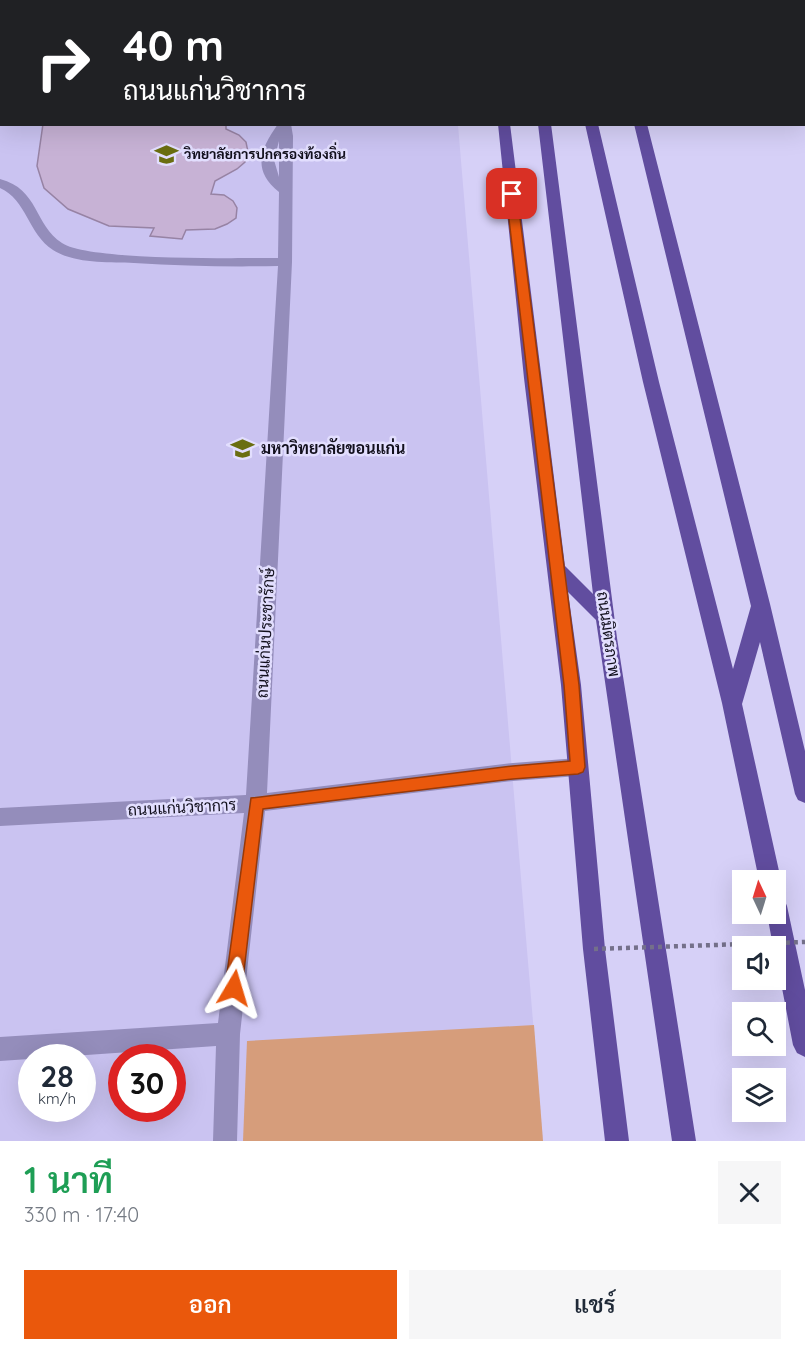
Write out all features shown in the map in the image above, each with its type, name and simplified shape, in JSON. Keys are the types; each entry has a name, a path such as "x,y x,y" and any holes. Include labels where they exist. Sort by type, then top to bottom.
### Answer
{"main road":[{"path":"504,126 571,685 594,949 617,1141"},
{"name":"ถนนมิตรภาพ","path":"544,126 606,618 684,1141"},
{"path":"591,126 651,382 732,703 768,870"},
{"path":"640,126 761,603 805,794"},
{"path":"557,569 606,618"},
{"path":"732,703 761,603"},
{"path":"780,924 805,1046"}],"street":[{"name":"ถนนแก่นประชารักษ์","path":"225,1141 228,1034 256,803 285,262 284,126"},
{"path":"0,183 13,187 32,209 46,239 58,248 75,253 212,263 285,262"},
{"name":"ถนนแก่นวิชาการ","path":"0,817 256,803 513,772 578,767"},
{"path":"0,1049 228,1034"}],"path":[{"path":"594,949 805,942"}],"shaded area":[{"name":"มหาวิทยาลัยขอนแก่น","path":"0,126 458,126 543,1141 0,1141"},
{"path":"534,1025 543,1141 243,1141 247,1041"}],"building":[{"name":"วิทยาลัยการปกครองท้องถิ่น","path":"43,126 226,126 226,129 239,135 246,142 248,152 245,162 215,181 211,194 224,195 233,201 237,208 236,218 215,229 186,230 182,239 150,236 154,228 109,226 68,209 44,188 37,166"}],"place":[{"name":"วิทยาลัยการปกครองท้องถิ่น","path":"166,154"},
{"name":"มหาวิทยาลัยขอนแก่น","path":"243,448"}],"route":[{"path":"234,988 256,803 513,772 578,767 571,685 532,378 512,194"}]}
